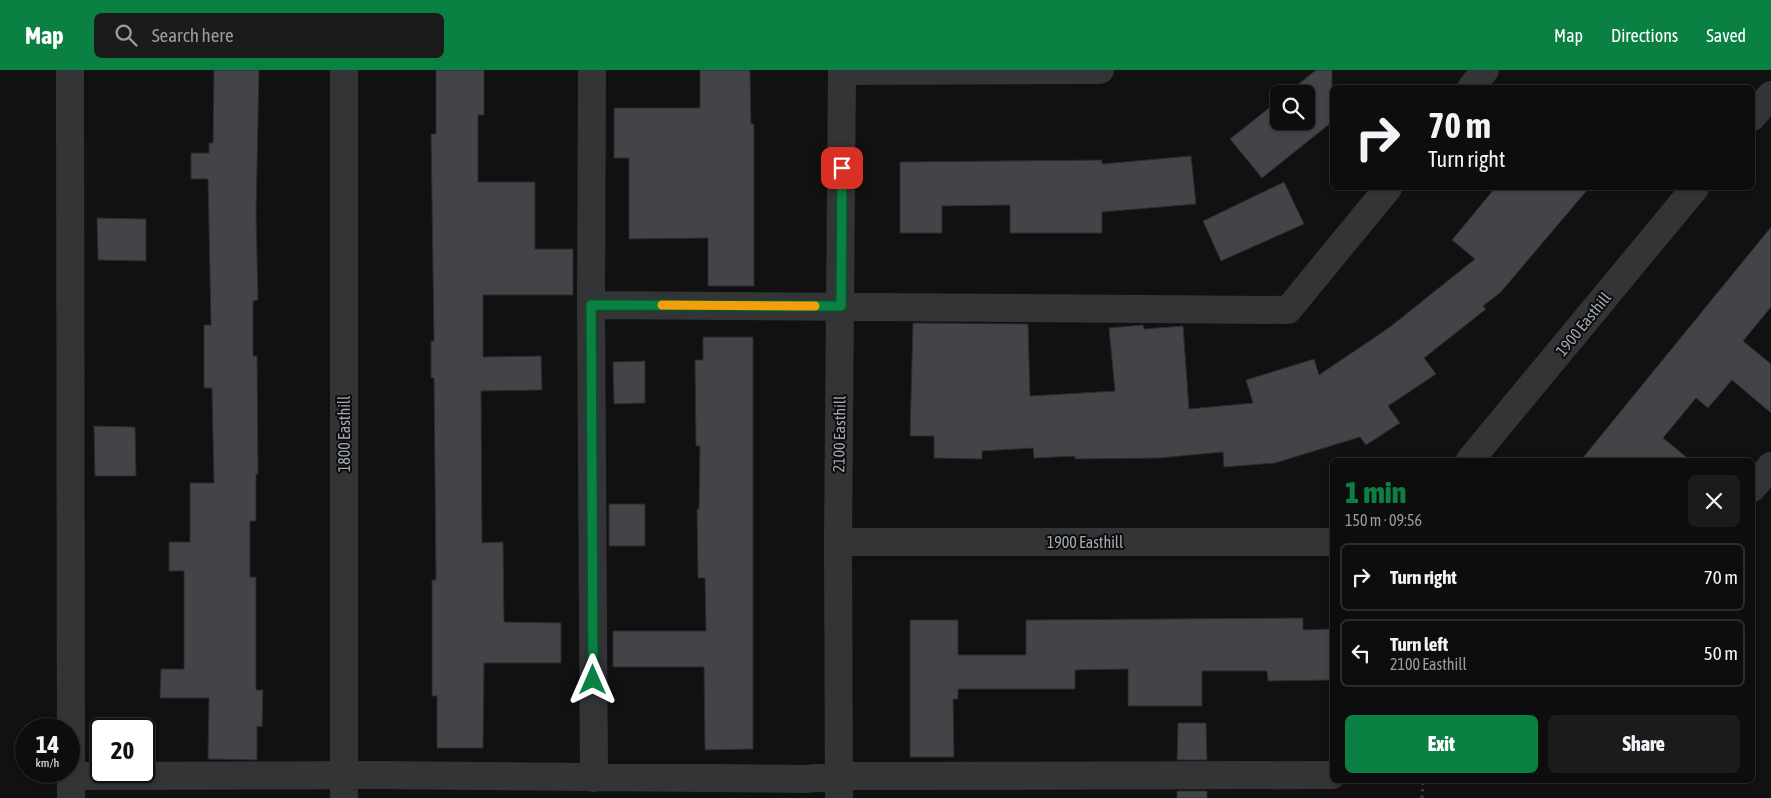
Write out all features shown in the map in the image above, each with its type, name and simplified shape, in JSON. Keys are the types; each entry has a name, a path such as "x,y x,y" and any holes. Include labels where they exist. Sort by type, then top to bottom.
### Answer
{"street":[{"path":"70,70 71,787 344,787 594,778 805,779 839,787 1330,776"},
{"name":"1800 Easthill","path":"344,70 344,787"},
{"path":"592,70 591,305 594,778"},
{"path":"842,70 1100,70"},
{"name":"2100 Easthill","path":"839,787 838,542 842,70"},
{"path":"1473,85 1485,70"},
{"path":"1755,114 1771,95"},
{"path":"591,305 1288,310 1386,190"},
{"name":"1900 Easthill","path":"1472,458 1693,190"},
{"path":"1755,485 1771,466"},
{"name":"1900 Easthill","path":"838,542 1330,542"}],"path":[{"path":"1422,798 1423,783"}],"building":[{"path":"214,70 259,70 256,214 258,300 253,301 253,356 257,356 258,474 256,474 256,521 250,521 250,577 256,577 256,690 263,690 262,727 257,726 257,760 208,759 209,698 160,698 161,669 184,669 184,571 169,571 169,542 190,542 190,483 214,483 212,388 204,388 204,325 211,325 208,179 191,179 191,153 209,153 209,143 213,143"},
{"path":"436,70 484,70 484,115 478,115 478,182 535,182 535,249 573,249 573,295 483,295 483,357 541,356 542,390 481,391 482,543 503,542 504,622 561,623 561,663 484,663 483,748 437,748 437,696 432,696 432,580 436,580 434,378 431,378 431,341 434,341 431,134 436,134"},
{"path":"700,70 750,70 751,124 754,124 754,286 708,286 708,238 629,239 629,158 614,158 614,108 700,108"},
{"path":"1316,70 1332,70 1330,124 1262,178 1230,139 1270,107 1270,130 1315,130 1315,85 1297,85"},
{"path":"1191,156 1196,204 1102,212 1102,233 1010,233 1010,205 942,206 942,233 900,233 900,162 1102,160 1102,164"},
{"path":"1284,182 1304,224 1221,261 1203,221"},
{"path":"1493,190 1587,190 1500,293 1483,306 1486,309 1424,358 1436,374 1388,406 1400,423 1366,445 1360,437 1275,463 1224,467 1223,452 1160,458 1075,459 1075,456 1034,458 1033,448 982,451 982,459 934,458 934,436 910,436 913,323 1028,324 1030,396 1115,391 1109,328 1143,325 1144,329 1183,326 1189,409 1253,403 1246,380 1314,359 1319,375 1390,327 1475,259 1452,240"},
{"path":"97,218 146,219 146,261 98,260"},
{"path":"1771,227 1771,307 1743,341 1771,364 1771,413 1732,380 1708,408 1696,398 1663,438 1688,458 1583,458"},
{"path":"703,337 753,337 753,749 705,750 704,667 613,667 613,631 706,631 705,578 698,578 697,509 699,509 700,446 696,446 695,360 703,360"},
{"path":"645,361 645,403 614,404 613,362"},
{"path":"94,426 135,427 136,476 95,476"},
{"path":"609,504 645,504 645,546 609,546"},
{"path":"1303,618 1303,630 1330,629 1330,680 1268,681 1267,671 1202,671 1202,706 1128,706 1128,669 1075,670 1075,689 958,689 958,699 953,699 954,757 910,757 910,620 958,620 958,655 1026,655 1026,620"},
{"path":"1178,723 1206,723 1207,760 1177,760"},
{"path":"1177,791 1207,791 1207,798 1177,798"}],"slow traffic":[{"path":"662,305 815,306"}],"route":[{"path":"593,680 591,305 841,306 842,168"}]}
